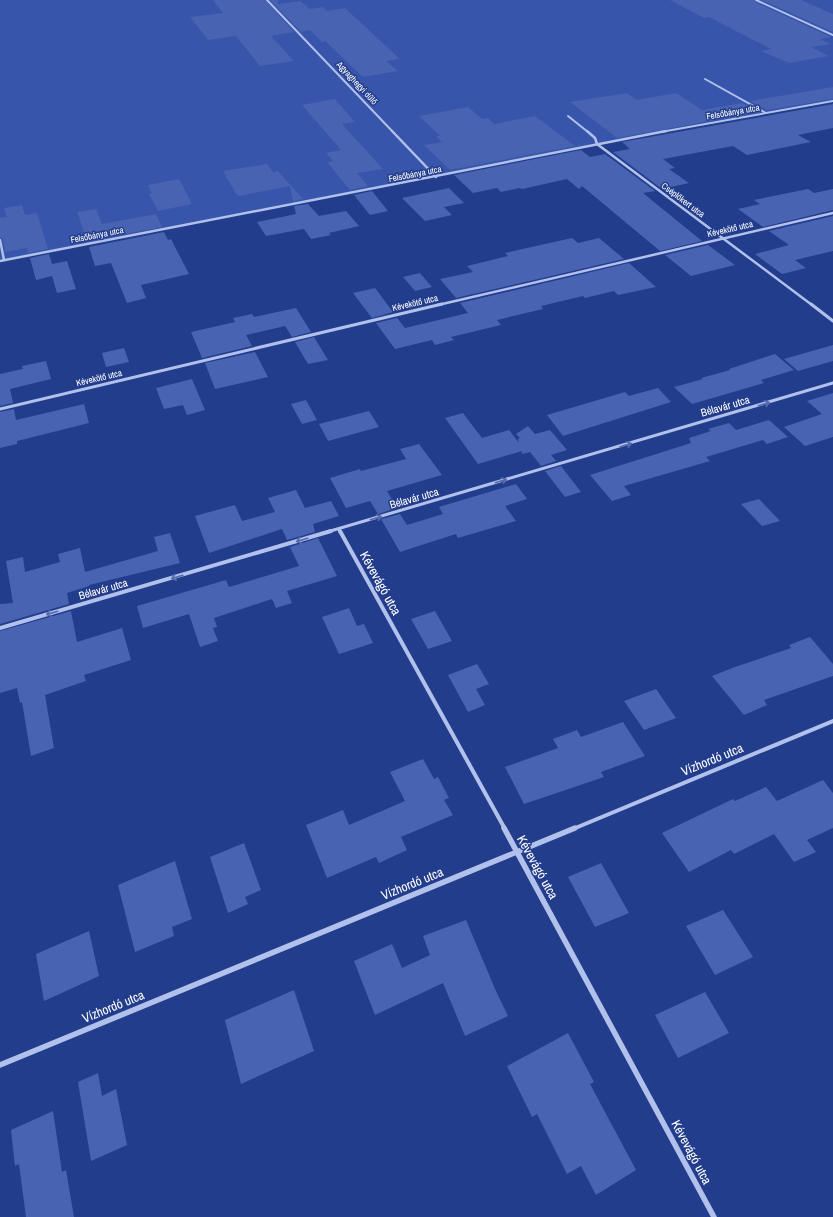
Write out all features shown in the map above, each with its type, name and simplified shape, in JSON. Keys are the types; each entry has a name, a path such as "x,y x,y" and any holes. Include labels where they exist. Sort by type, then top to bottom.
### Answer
{"street":[{"name":"Agyaghegyi dűlő","path":"267,0 436,177"},
{"path":"756,0 833,35"},
{"path":"706,79 766,114"},
{"name":"Felsőbánya utca","path":"0,261 436,177 597,144 833,101"},
{"name":"Cséplőkert utca","path":"568,116 595,138 597,144 833,321"},
{"name":"Kévekötő utca","path":"0,409 833,213"},
{"path":"0,240 4,260"},
{"name":"Bélavár utca","path":"0,628 833,383"},
{"name":"Kévevágó utca","path":"339,529 517,851 714,1217"},
{"name":"Vízhordó utca","path":"0,1065 833,721"}],"shaded area":[{"path":"0,0 833,0 833,101 597,144 0,261"}],"building":[{"path":"213,0 265,0 294,32 271,36 294,61 260,66 236,36 208,40 190,17 223,13"},
{"path":"270,0 278,0 278,4 300,1 310,9 323,7 327,11 345,8 400,59 386,61 398,71 363,77 325,41 322,42 310,30 301,32"},
{"path":"670,0 754,0 755,2 831,37 820,39 831,44 811,47 829,56 789,63 761,51 771,49 709,17 704,18"},
{"path":"762,0 801,0 833,14 833,32"},
{"path":"833,87 833,99 767,110 750,101"},
{"path":"627,93 637,100 676,93 702,110 742,103 759,112 617,138 570,102"},
{"path":"335,99 355,122 342,124 383,169 357,173 368,186 350,190 327,162 333,161 326,153 341,150 302,105"},
{"path":"833,104 833,128 798,135 811,142 747,155 733,146 663,159 675,168 669,169 689,183 662,189 613,152 630,149 622,142"},
{"path":"468,107 482,119 488,118 494,124 535,116 575,146 450,170 424,145 442,142 436,136 440,136 419,116"},
{"path":"581,150 590,157 605,154 655,191 643,193 702,241 660,251 582,186 579,189 567,179 522,189 520,188 501,192 497,188 473,193 454,175"},
{"path":"267,164 273,172 278,171 303,199 293,201 290,186 239,196 236,194 223,171"},
{"path":"179,179 192,204 158,211 149,194 152,193 148,185"},
{"path":"449,188 464,203 444,207 452,215 425,221 402,198"},
{"path":"808,189 814,193 833,189 833,210 763,227 738,209 760,204 754,200"},
{"path":"372,191 388,211 370,215 354,195"},
{"path":"308,204 319,216 346,211 359,226 329,233 331,235 311,239 304,229 266,236 257,222 296,214 294,206"},
{"path":"22,205 25,215 37,213 48,249 28,253 27,248 5,252 3,239 0,237 0,218 7,217 4,208"},
{"path":"96,209 102,224 156,214 162,227 87,241 77,212"},
{"path":"833,216 833,251 795,260 806,268 782,274 755,254 789,245 769,231"},
{"path":"164,232 168,240 171,239 189,274 141,285 146,298 127,303 111,263 95,266 89,247"},
{"path":"572,238 578,243 599,238 624,259 456,298 440,279 473,272 467,266 508,256 505,253"},
{"path":"708,245 735,265 691,276 665,255"},
{"path":"49,254 52,264 67,261 76,289 57,293 52,276 36,280 30,258"},
{"path":"629,263 656,287 618,295 614,291 585,298 583,296 541,306 543,309 497,320 501,325 451,337 454,340 435,345 432,340 395,349 376,323 397,318 405,328 468,313 460,303"},
{"path":"420,273 432,287 415,291 403,277"},
{"path":"375,288 393,312 372,318 353,293"},
{"path":"296,308 311,332 292,337 285,326 246,335 252,346 202,358 191,332 235,322 233,318 252,314 254,317"},
{"path":"314,337 328,360 308,364 295,342"},
{"path":"833,345 833,361 798,371 784,359"},
{"path":"124,348 129,362 106,367 102,353"},
{"path":"255,352 268,377 215,389 205,363"},
{"path":"775,354 794,370 761,380 764,383 692,404 674,387 703,379 701,378 730,370 729,369"},
{"path":"46,361 51,379 10,389 13,403 0,406 0,374 23,369 22,366"},
{"path":"192,379 205,410 187,415 183,405 164,409 156,388"},
{"path":"658,388 671,402 563,436 547,415 625,392 629,396"},
{"path":"833,393 833,437 805,446 784,427 822,414 807,401"},
{"path":"306,400 317,420 302,424 291,404"},
{"path":"84,404 89,423 17,441 17,444 0,448 0,412 14,409 16,420"},
{"path":"369,411 379,427 328,441 319,424"},
{"path":"463,413 482,438 509,430 519,443 518,439 520,438 516,434 528,426 535,434 550,430 567,450 551,455 556,461 541,466 530,452 522,454 522,451 478,464 445,418"},
{"path":"769,420 788,437 767,444 763,440 706,457 710,461 624,486 631,495 612,501 590,475 691,443 689,438 711,431 708,429 729,423 736,430"},
{"path":"419,444 442,475 387,491 397,508 378,514 370,501 346,508 330,478 360,469 361,471 406,459 400,449"},
{"path":"561,466 581,492 565,497 545,471"},
{"path":"516,484 527,499 505,506 516,521 458,538 456,534 400,552 381,519 400,514 407,525 443,514 439,507"},
{"path":"296,490 305,508 331,501 339,516 313,524 315,532 287,540 282,529 209,553 195,516 235,505 242,521 275,512 268,498"},
{"path":"759,499 780,521 762,526 741,504"},
{"path":"170,533 180,563 89,585 67,593 69,604 0,624 0,604 13,603 6,561 23,557 25,572 60,562 58,554 80,548 85,572 158,551 154,537"},
{"path":"318,538 337,576 287,591 292,603 276,608 272,599 214,618 217,627 213,628 218,641 200,647 189,614 143,628 137,606 226,580 229,587 299,566 290,547"},
{"path":"349,608 357,626 364,624 373,643 339,654 322,617"},
{"path":"71,611 77,642 122,628 131,660 84,675 86,681 45,695 54,748 31,756 22,702 20,703 17,688 0,693 0,631"},
{"path":"435,611 452,641 428,649 411,619"},
{"path":"810,637 833,664 833,676 764,700 767,705 744,715 712,676 791,648 789,645"},
{"path":"477,664 489,684 476,689 485,705 468,712 448,675"},
{"path":"656,689 676,718 644,730 624,701"},
{"path":"623,722 645,756 601,772 604,777 524,804 505,767 558,748 553,739 577,730 581,737"},
{"path":"423,759 434,779 438,777 449,798 444,800 453,815 401,837 407,850 379,863 376,857 327,878 306,825 343,810 349,825 405,801 390,772"},
{"path":"823,780 833,793 833,828 807,840 816,852 794,862 774,834 734,854 731,850 689,872 662,833 733,799 735,801 766,787 777,801"},
{"path":"244,843 261,890 245,897 248,904 228,913 210,857"},
{"path":"175,861 192,919 172,927 174,936 135,952 118,885"},
{"path":"601,863 629,913 595,927 568,877"},
{"path":"723,910 753,957 715,975 686,926"},
{"path":"466,920 508,1016 465,1036 443,983 375,1015 354,961 392,944 402,968 430,955 423,936"},
{"path":"89,931 99,976 44,1001 36,954"},
{"path":"294,990 314,1051 241,1084 225,1020"},
{"path":"705,992 729,1033 678,1058 655,1015"},
{"path":"568,1033 594,1082 590,1084 636,1170 596,1195 581,1166 567,1174 537,1114 532,1117 507,1066"},
{"path":"98,1073 102,1096 116,1089 127,1145 91,1161 78,1082"},
{"path":"53,1111 62,1172 66,1170 74,1217 26,1217 19,1164 15,1166 11,1130"}]}
